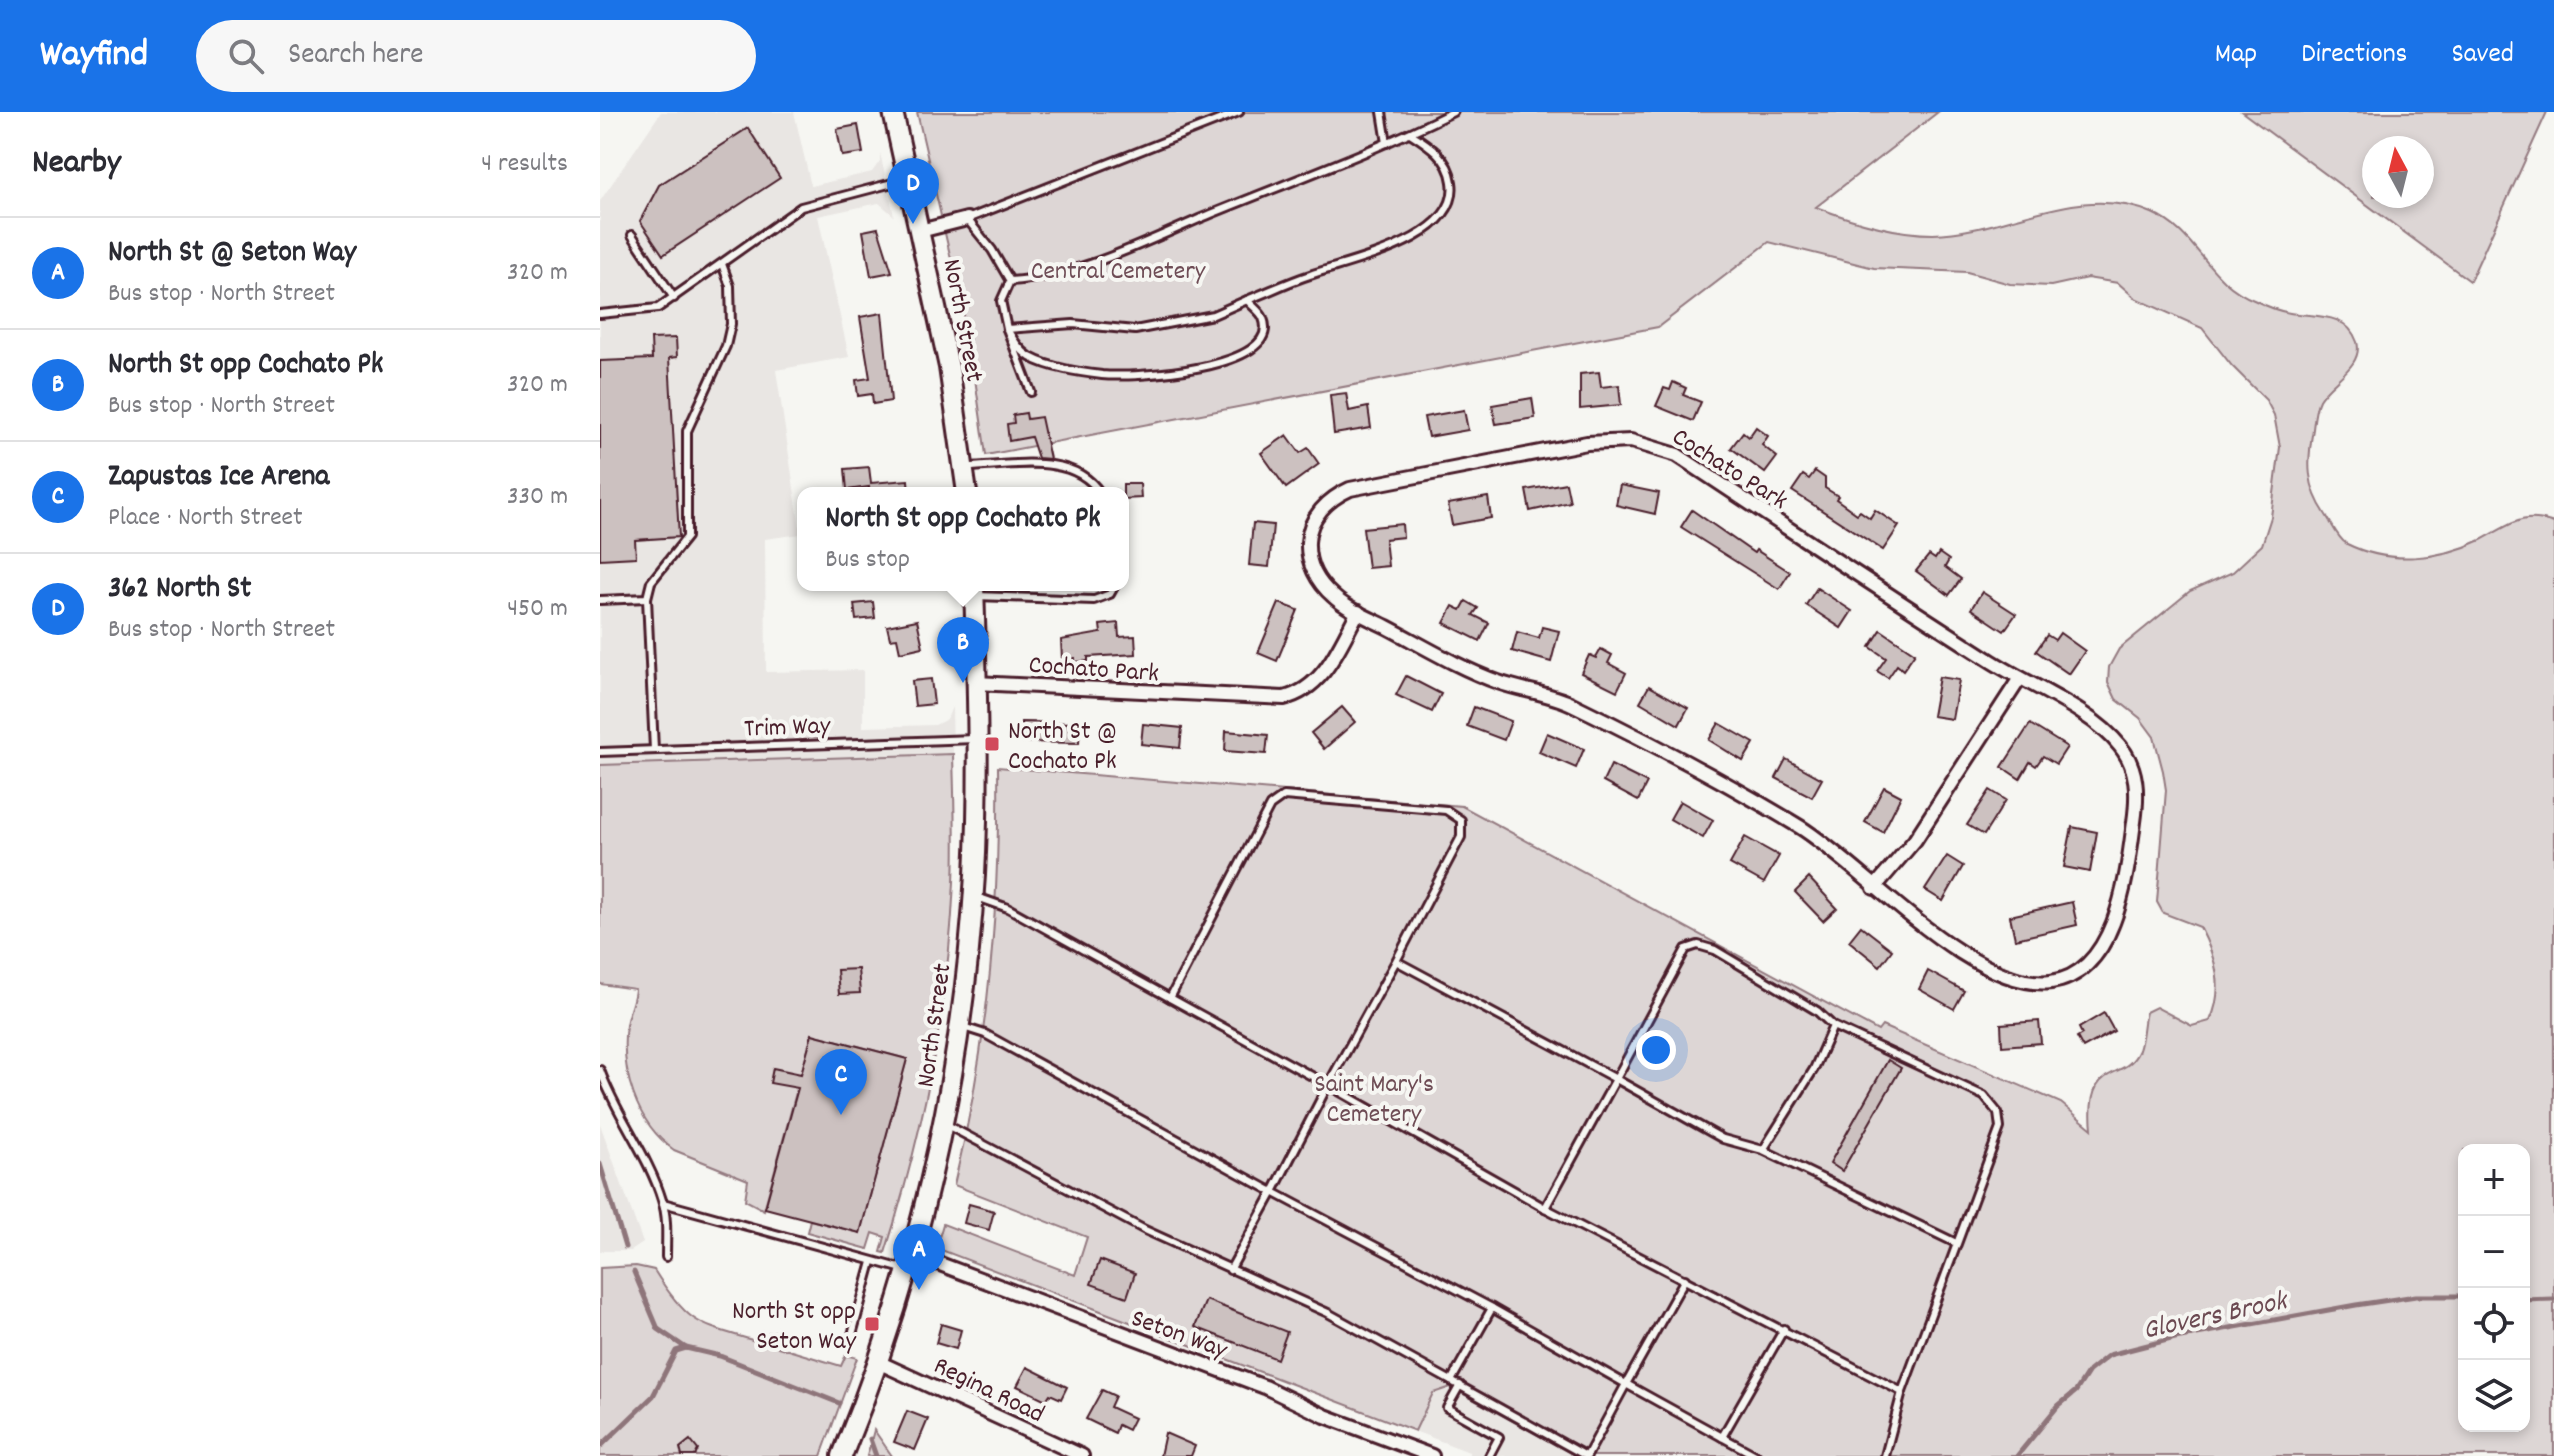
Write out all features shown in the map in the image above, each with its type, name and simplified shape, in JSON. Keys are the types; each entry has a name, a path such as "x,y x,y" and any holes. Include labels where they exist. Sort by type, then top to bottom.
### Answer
{"main road":[{"name":"North Street","path":"893,112 949,367 966,487"},
{"name":"North Street","path":"842,1456 878,1362 909,1262 943,1124 960,1027 973,897 974,591"}],"street":[{"path":"920,231 967,219"},
{"name":"Cochato Park","path":"1631,441 1677,455 2114,739 2130,760 2136,781 2132,835 2113,923 2100,953 2086,967 2067,978 2033,982 1995,969 1933,934 1874,888 1827,845 1794,823 1577,706 1468,670 1358,612 1330,593 1317,578 1310,559 1308,540 1312,523 1332,499 1360,487 1587,443 1631,441"},
{"name":"Cochato Park","path":"975,683 1284,698 1303,692 1319,679 1358,612"},
{"path":"1874,888 1915,840 2020,678"},
{"name":"Seton Way","path":"909,1262 1265,1387 1325,1416 1432,1456"},
{"name":"Regina Road","path":"878,1362 1082,1456"}],"lane":[{"path":"1010,281 992,250 967,219 1239,112"},
{"path":"1382,112 1387,143"},
{"path":"1010,281 1028,280 1099,260 1387,143 1453,112"},
{"path":"1007,329 1073,324 1135,330 1213,315 1408,241 1441,218 1453,192 1448,166 1434,149 1410,133"},
{"path":"600,314 651,310 674,298 811,202 908,179"},
{"path":"632,235 674,298"},
{"path":"654,750 647,598 651,582 687,537 687,431 692,413 726,346 731,324 730,286 722,264"},
{"path":"1010,281 1001,301 1007,329 1031,392"},
{"path":"1007,329 1028,355 1059,366 1102,375 1167,373 1215,364 1245,354 1259,344 1264,335 1263,316 1247,300"},
{"path":"964,467 1060,465 1096,487"},
{"path":"986,591 1094,600 1112,591"},
{"path":"600,600 647,598"},
{"name":"Trim Way","path":"600,752 975,739"},
{"path":"1170,998 1270,806 1284,796 1446,810 1459,817 1463,828 1461,837 1230,1270"},
{"path":"973,897 1008,908 1545,1208 1902,1392"},
{"path":"1545,1208 1686,949 1698,945 1728,958 1817,1011 1833,1026 1984,1096 1998,1113 2000,1128 1902,1392 1885,1456"},
{"path":"1396,961 1723,1139 1763,1150 1956,1243"},
{"path":"1763,1150 1814,1069 1833,1026"},
{"path":"960,1027 985,1034 1492,1308 1757,1456"},
{"path":"600,1070 620,1119 663,1203 666,1257"},
{"path":"943,1124 972,1136 1130,1222 1328,1313 1586,1456 1685,1279"},
{"path":"663,1203 872,1262 909,1262"},
{"path":"850,1342 872,1262"},
{"path":"1451,1381 1492,1308"},
{"path":"1722,1437 1784,1329"},
{"path":"1460,1385 1447,1408 1499,1437 1489,1456"}],"shaded area":[{"path":"661,112 794,112 811,186 872,172 880,161 880,153 894,216 879,203 818,216 849,357 776,370 797,508 797,535 765,539 766,672 863,670 863,727 935,725 947,719 952,707 953,754 600,765 600,201"},
{"path":"600,1124 643,1243 631,1251 600,1251"},
{"path":"1451,1386 1576,1456 1469,1456 1469,1452 1349,1406 1449,1390"}],"green space":[{"path":"917,112 1938,112 1816,207 1873,226 1933,234 1988,226 2070,205 2124,205 2152,213 2168,222 2239,292 2277,310 2329,318 2346,325 2357,342 2356,359 2319,400 2309,463 2319,504 2344,542 2380,555 2432,556 2465,547 2524,519 2554,523 2554,1456 1576,1456 1451,1387 1433,1393 1415,1431 936,1248 943,1224 1075,1275 1087,1237 954,1185 976,1082 990,978 997,873 998,767 1462,806 1878,1031 1882,1026 2061,1103 2092,1129 2094,1091 2100,1082 2133,1060 2139,1050 2146,1012 2156,1007 2192,1026 2210,1021 2217,997 2217,973 2200,927 2163,913 2157,902 2166,790 2163,771 2154,737 2140,718 2116,699 2108,682 2109,667 2119,649 2190,591 2233,572 2262,545 2271,517 2280,447 2274,415 2266,400 2232,366 2202,328 2135,298 2118,283 2087,278 2051,286 2010,284 1967,272 1874,268 1769,242 1658,327 986,455 969,337"},
{"path":"2242,112 2547,112 2470,281 2372,208 2434,208 2434,136 2362,136 2362,201"},
{"path":"953,754 955,866 940,1023 911,1162 885,1253 881,1252 885,1237 873,1233 868,1249 807,1232 810,1220 860,1233 907,1059 812,1034 764,1210 745,1200 748,1180 674,1150 661,1139 641,1110 629,1077 625,1042 635,989 600,984 600,765"},
{"path":"636,1266 654,1270 688,1314 711,1327 763,1343 767,1333 774,1331 780,1336 778,1347 841,1366 846,1355 857,1358 821,1456 600,1456 600,1268"},
{"path":"874,1430 892,1456 867,1456"}],"building":[{"path":"858,125 863,153 842,156 837,129"},
{"path":"748,128 780,178 663,255 640,221 659,185"},
{"path":"878,228 892,272 871,276 863,231"},
{"path":"882,313 891,401 873,404 872,394 858,396 856,380 870,378 860,317"},
{"path":"676,338 677,357 669,358 679,537 635,540 636,557 600,559 600,361 652,359 651,339"},
{"path":"1599,372 1601,387 1619,385 1621,405 1580,409 1580,374"},
{"path":"1673,382 1686,388 1683,395 1701,402 1693,421 1656,406 1664,388 1670,390"},
{"path":"1346,393 1349,411 1368,407 1371,428 1334,434 1330,395"},
{"path":"1532,398 1535,418 1496,424 1492,405"},
{"path":"1464,410 1468,430 1428,437 1424,417"},
{"path":"1026,413 1027,419 1041,417 1050,459 1038,458 1031,437 1009,441 1007,424 1014,423 1013,415"},
{"path":"1756,427 1768,436 1762,445 1777,457 1765,473 1731,448 1743,432 1749,437"},
{"path":"1287,435 1300,453 1308,448 1319,464 1286,488 1261,453"},
{"path":"869,467 871,483 908,480 909,487 847,487 845,469"},
{"path":"1815,471 1825,478 1825,488 1857,514 1860,511 1870,518 1875,510 1899,526 1883,550 1792,491 1803,475 1809,479"},
{"path":"1566,483 1570,502 1530,511 1526,490"},
{"path":"1123,484 1140,484 1141,498 1129,499 1129,487 1123,487"},
{"path":"1620,485 1659,493 1655,514 1616,505"},
{"path":"1488,497 1491,518 1452,525 1448,504"},
{"path":"1692,510 1754,553 1756,550 1790,572 1779,589 1681,527"},
{"path":"1253,523 1273,525 1269,567 1249,565"},
{"path":"1402,524 1403,537 1385,539 1388,566 1368,568 1363,528"},
{"path":"1939,553 1949,560 1945,567 1961,579 1949,595 1916,571 1929,555 1935,559"},
{"path":"1817,588 1852,611 1841,628 1806,605"},
{"path":"1982,592 2016,614 2004,631 1971,609"},
{"path":"1466,601 1478,608 1473,615 1489,623 1480,641 1444,623 1453,606 1461,610"},
{"path":"873,602 875,618 856,620 854,604"},
{"path":"1279,603 1298,610 1277,661 1258,653"},
{"path":"917,620 923,647 900,652 897,638 890,639 887,626"},
{"path":"1118,623 1119,637 1135,636 1136,654 1088,657 1088,661 1075,662 1075,658 1062,659 1061,640 1101,633 1100,625"},
{"path":"1542,627 1559,631 1551,662 1512,651 1517,632 1539,638"},
{"path":"1881,630 1915,653 1903,670 1897,665 1888,678 1877,671 1886,658 1870,647"},
{"path":"2060,633 2085,651 2069,674 2036,651 2047,635 2055,640"},
{"path":"1601,649 1612,655 1608,663 1626,673 1617,691 1581,673 1589,655 1596,658"},
{"path":"1406,676 1441,694 1432,712 1396,695"},
{"path":"1939,677 1959,680 1952,719 1932,716"},
{"path":"931,679 934,704 915,706 912,681"},
{"path":"1649,686 1688,708 1679,725 1640,702"},
{"path":"1342,707 1355,722 1324,749 1311,733"},
{"path":"1474,707 1511,721 1504,740 1467,726"},
{"path":"1021,722 1080,723 1079,743 1021,742"},
{"path":"1719,723 1754,743 1743,761 1709,740"},
{"path":"1143,724 1182,728 1180,748 1141,744"},
{"path":"2030,724 2067,747 2056,764 2043,756 2036,766 2030,762 2020,779 2002,767"},
{"path":"1226,731 1268,735 1266,754 1225,751"},
{"path":"1547,733 1584,749 1576,768 1539,752"},
{"path":"1786,759 1822,779 1812,797 1776,778"},
{"path":"1611,765 1647,783 1638,801 1603,782"},
{"path":"1884,787 1901,796 1883,832 1865,822"},
{"path":"1990,790 2006,800 1984,835 1967,825"},
{"path":"1680,801 1713,820 1703,838 1670,819"},
{"path":"2072,827 2097,832 2090,872 2064,867"},
{"path":"1745,837 1779,856 1764,883 1730,864"},
{"path":"1947,856 1963,866 1943,901 1925,890"},
{"path":"1809,878 1837,908 1823,921 1795,892"},
{"path":"2072,902 2077,925 2015,939 2010,916"},
{"path":"1861,926 1892,950 1880,966 1849,941"},
{"path":"858,969 860,993 839,994 837,970"},
{"path":"1928,971 1964,991 1954,1009 1919,989"},
{"path":"2104,1013 2114,1031 2083,1048 2077,1037 2082,1034 2079,1028"},
{"path":"2039,1021 2041,1043 2002,1046 2001,1024"},
{"path":"812,1034 907,1059 860,1233 765,1208 798,1088 770,1083 773,1068 801,1074"},
{"path":"1888,1060 1901,1068 1842,1171 1830,1163"},
{"path":"969,1204 994,1211 989,1230 964,1223"},
{"path":"1100,1260 1135,1273 1127,1297 1091,1284"},
{"path":"1206,1300 1287,1332 1277,1359 1195,1327"},
{"path":"941,1324 961,1330 956,1349 936,1343"},
{"path":"1027,1367 1067,1387 1061,1399 1050,1394 1046,1400 1017,1386"},
{"path":"1102,1390 1115,1396 1110,1407 1134,1418 1128,1430 1118,1425 1115,1433 1086,1419"},
{"path":"907,1411 928,1419 915,1450 894,1442"},
{"path":"1165,1433 1195,1446 1191,1456 1160,1456"},
{"path":"690,1440 698,1450 695,1456 682,1456 680,1448"}],"waterway":[{"path":"600,1164 625,1247"},
{"path":"634,1272 658,1329 686,1348"},
{"name":"Glovers Brook","path":"2017,1456 2058,1406 2076,1391 2089,1371 2109,1355 2175,1338 2356,1305 2416,1296 2458,1296"},
{"name":"Glovers Brook","path":"2530,1300 2554,1299"},
{"name":"Glovers Brook","path":"600,1447 653,1396 676,1351 686,1348 720,1356 839,1403"},
{"name":"Glovers Brook","path":"870,1439 876,1456"}],"place":[{"name":"362 North St","path":"913,224"},
{"name":"North St opp Cochato Pk","path":"963,683"},
{"name":"North St @ Cochato Pk","path":"992,744"},
{"name":"Zapustas Ice Arena","path":"841,1115"},
{"name":"North St @ Seton Way","path":"919,1290"},
{"name":"North St opp Seton Way","path":"872,1324"}],"park label":[{"name":"Central Cemetery","path":"1118,269"},
{"name":"Saint Mary's Cemetery","path":"1374,1097"}]}
